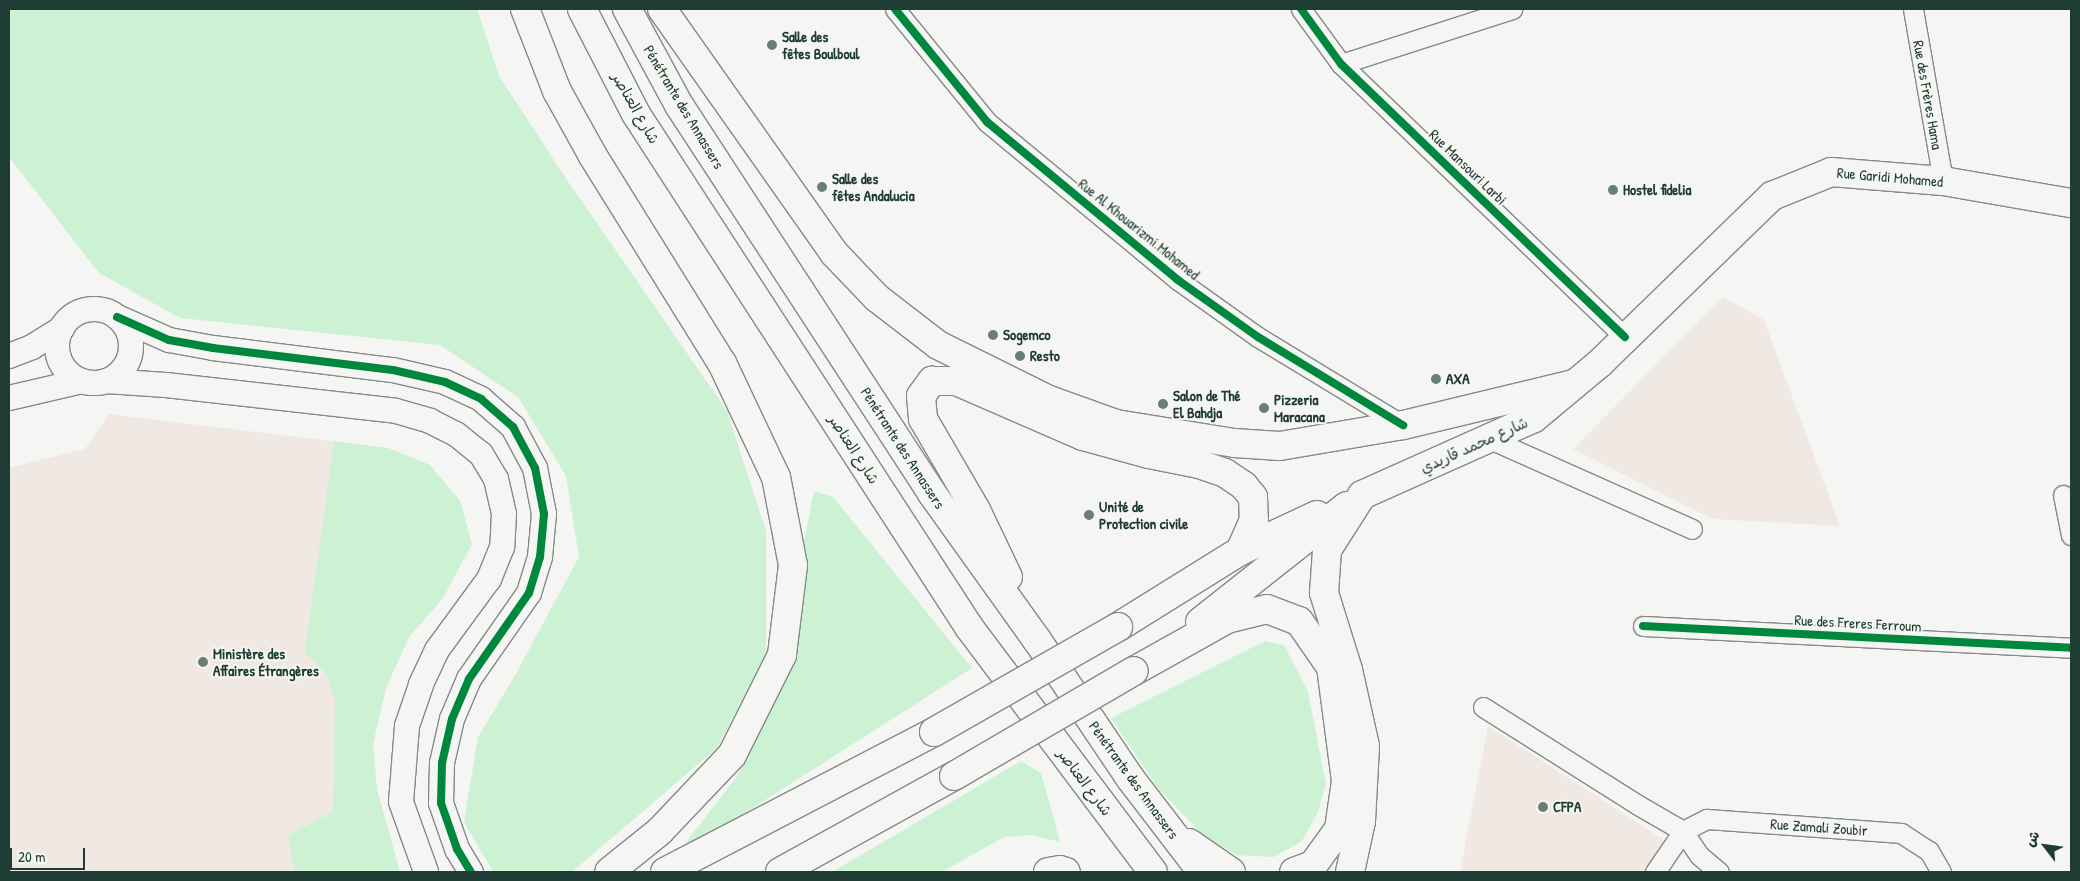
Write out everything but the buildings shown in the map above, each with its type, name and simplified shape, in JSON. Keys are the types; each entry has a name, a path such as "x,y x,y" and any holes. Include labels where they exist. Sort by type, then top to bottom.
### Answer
{"main road":[{"path":"525,9 557,91 593,156 722,363 776,477 793,565 782,654 732,755 660,831 609,872"},
{"name":"شارع العناصر","path":"582,9 636,114 969,627 1153,872"},
{"name":"Pénétrante des Annassers","path":"626,9 679,105 931,492 1037,640 1130,778 1202,872"},
{"path":"662,9 834,253 877,298 938,345 1049,400 1116,424 1234,443 1280,446 1403,425 1574,384"},
{"name":"Rue Garidi Mohamed","path":"1600,362 1772,196 1831,172 1943,181 2071,203"},
{"name":"شارع محمد قاريدي","path":"1362,495 1534,418 1600,362"},
{"path":"1037,640 976,510 923,419 921,396 932,381 956,381 1082,436 1149,454 1199,464 1225,473 1244,486 1252,497 1254,520 1240,551"},
{"path":"665,872 934,732 1118,627 1240,551 1362,495"},
{"path":"1134,671 1362,495"},
{"path":"1350,872 1360,821 1365,746 1348,670 1324,593 1327,550 1362,495"},
{"path":"780,872 954,776 1227,619 1267,609 1299,621 1331,667 1346,781 1339,829 1313,866 1294,872"},
{"path":"1170,829 1231,872"},
{"path":"1048,872 1060,870 1066,872"}],"street":[{"name":"Rue Al Khouarizmi Mohamed","path":"896,9 987,122 1178,280 1258,337 1403,425"},
{"name":"Rue Mansouri Larbi","path":"1302,9 1341,64 1625,337"},
{"path":"1341,64 1512,9"},
{"name":"Rue des Frères Hama","path":"1913,9 1943,181"},
{"path":"9,356 32,347 62,328 73,316 95,309 169,340 213,348 393,370 445,382 481,400 513,427 536,468 544,514 541,548 529,593 469,679 452,719 442,763 441,803 457,849 471,872"},
{"path":"106,381 124,368 131,347 130,336 117,317"},
{"path":"62,328 58,338 60,359 68,372 82,381"},
{"path":"9,398 82,381 97,383 106,381 166,385 396,411 430,420 456,434 481,454 496,479 504,514 502,547 489,579 437,650 421,685 407,726 401,802 426,872"},
{"path":"1490,438 1692,529"},
{"path":"2063,496 2071,535"},
{"name":"Rue des Freres Ferroum","path":"1643,626 2071,648"},
{"path":"1483,707 1638,806 1682,831 1698,855 1719,872"},
{"name":"Rue Zamali Zoubir","path":"1682,831 1706,819 1901,833 1929,851 1941,872"},
{"path":"1655,872 1682,831"}],"shaded area":[{"path":"1723,297 1764,320 1840,526 1712,519 1573,449"},
{"name":"Ministère des Affaires Étrangères","path":"109,414 388,448 430,465 460,501 472,544 443,598 409,637 386,688 373,744 377,790 400,872 9,872 9,468 85,449"},
{"name":"CFPA","path":"1488,726 1666,841 1644,872 1460,872"}],"green space":[{"path":"9,9 477,9 499,76 567,180 727,411 766,531 766,654 717,748 572,872 493,872 464,822 478,737 514,677 579,557 566,476 518,397 440,345 180,318 99,273 9,157"},
{"path":"334,441 388,448 430,465 460,501 472,544 443,598 409,637 386,688 373,744 377,790 400,872 295,872 288,835 333,812 335,697 326,675 305,652"},
{"path":"814,491 833,497 972,668 673,859 738,775 797,652 803,547"},
{"path":"1265,641 1284,645 1308,692 1326,784 1318,812 1302,841 1274,857 1236,855 1202,834 1158,788 1111,718"},
{"path":"1021,761 1041,773 1060,842 1032,835 1004,837 942,872 832,872"}],"cycle path":[{"path":"895,9 987,122 1178,280 1258,337 1403,425"},
{"path":"1301,9 1341,64 1625,337"},
{"path":"117,317 169,340 213,348 393,370 445,382 481,399 513,427 535,468 544,514 540,557 529,593 469,679 452,719 442,763 441,803 457,849 471,872"},
{"path":"1643,626 2071,648"}],"place":[{"name":"Salle des fêtes Boulboul","path":"772,45"},
{"name":"Salle des fêtes Andalucia","path":"822,187"},
{"name":"Hostel fidelia","path":"1613,190"},
{"name":"Sogemco","path":"993,335"},
{"name":"Resto","path":"1020,356"},
{"name":"AXA","path":"1436,379"},
{"name":"Salon de Thé El Bahdja","path":"1163,404"},
{"name":"Pizzeria Maracana","path":"1264,408"},
{"name":"Unité de Protection civile","path":"1089,515"},
{"name":"Ministère des Affaires Étrangères","path":"203,662"},
{"name":"CFPA","path":"1543,807"}]}
